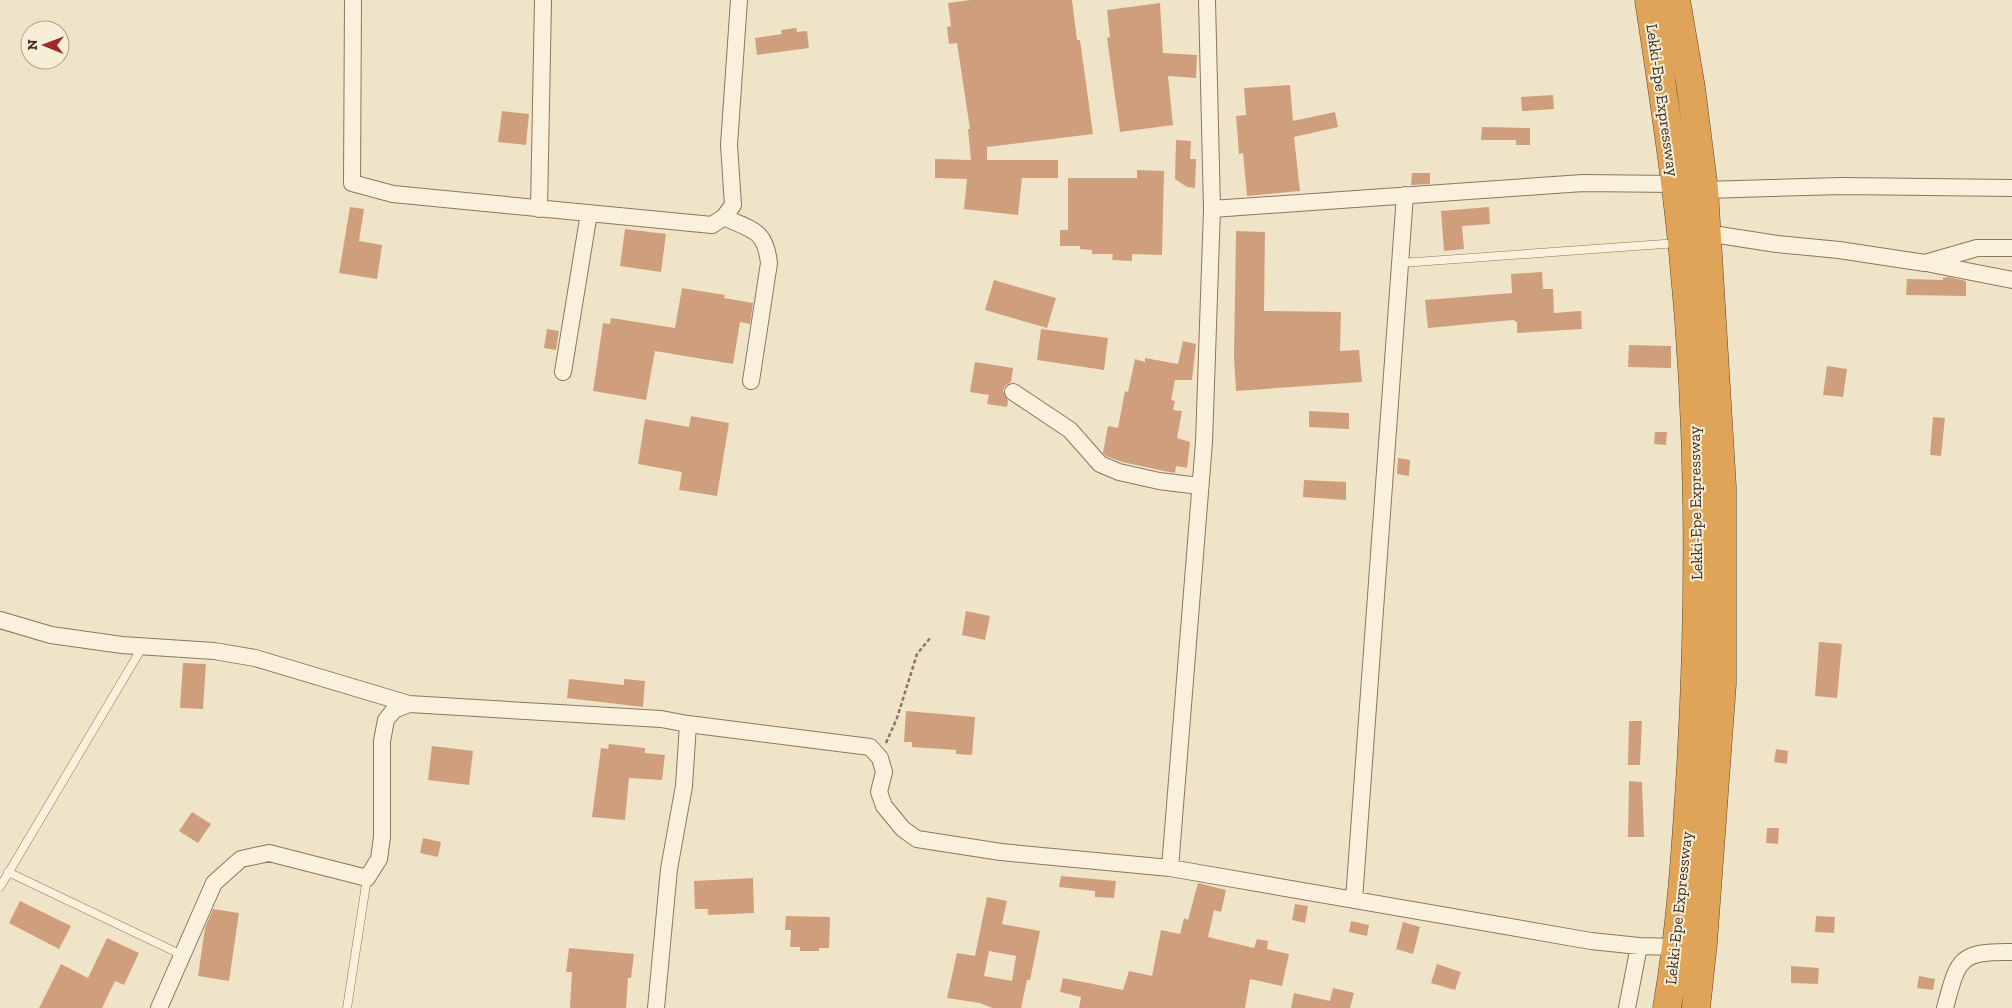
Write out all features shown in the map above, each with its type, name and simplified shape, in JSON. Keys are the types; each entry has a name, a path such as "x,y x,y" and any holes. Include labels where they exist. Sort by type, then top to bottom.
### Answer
{"highway":[{"name":"Lekki-Epe Expressway","path":"1649,0 1675,184 1694,238 1722,486 1722,684 1703,943 1696,1008"},
{"name":"Lekki-Epe Expressway","path":"1667,1008 1677,947 1695,690 1697,536 1692,371 1694,238 1704,190 1691,88 1676,0"}],"street":[{"path":"353,0 352,183 394,194 712,225 724,217 733,205 729,145 739,0"},
{"path":"539,208 543,0"},
{"path":"1170,868 1204,442 1212,209 1207,0"},
{"path":"1212,209 1582,183 1675,184"},
{"path":"1704,190 1842,186 2012,188"},
{"path":"1354,900 1405,195"},
{"path":"563,372 589,214"},
{"path":"724,217 762,235 767,246 769,263 751,381"},
{"path":"1694,238 1839,250 2012,280"},
{"path":"1924,264 1977,248 2012,248"},
{"path":"1013,392 1070,430 1100,464 1119,472 1159,481 1199,486"},
{"path":"0,620 51,635 144,646 214,651 255,658 409,704 661,719 870,747 880,758 884,772 879,792 884,806 902,829 917,838 1001,852 1170,868 1591,941 1638,946 1677,947"},
{"path":"159,1008 214,884 241,859 269,853 367,878 378,859 382,837 382,741 386,720 394,710 409,704"},
{"path":"656,1008 669,869 684,786 688,724"},
{"path":"1627,1008 1638,946"},
{"path":"1944,1008 1956,968 1971,956 1990,952 2012,952"}],"lane":[{"path":"1400,263 1694,238"},
{"path":"0,888 144,646"},
{"path":"8,872 182,955"},
{"path":"348,1008 367,878"}],"path":[{"path":"880,758 897,718 917,654 931,637"}],"building":[{"path":"971,0 1072,0 1077,40 1080,40 1093,134 987,147 987,160 1058,160 1058,178 1022,178 1018,215 964,209 967,179 935,178 935,159 971,160 968,129 970,129 957,43 949,44 947,27 951,26 948,3"},
{"path":"1160,3 1163,53 1197,55 1196,78 1168,76 1173,125 1120,132 1107,38 1110,37 1107,10"},
{"path":"796,28 797,32 807,31 809,48 757,55 755,38 782,34 781,30"},
{"path":"1290,85 1293,121 1335,112 1338,127 1294,137 1300,191 1247,196 1243,153 1239,154 1236,116 1246,115 1244,88"},
{"path":"1553,95 1554,109 1522,111 1521,97"},
{"path":"502,111 529,114 526,145 498,142"},
{"path":"1482,127 1530,128 1530,145 1516,145 1516,140 1481,140"},
{"path":"1176,140 1191,141 1190,159 1196,159 1195,188 1187,187 1175,179"},
{"path":"1137,170 1164,171 1162,255 1132,254 1132,261 1112,260 1113,254 1092,254 1092,250 1080,249 1080,246 1060,246 1060,230 1068,230 1068,178 1137,178"},
{"path":"1412,173 1430,173 1430,184 1411,185"},
{"path":"350,207 364,209 359,241 382,245 377,279 339,273"},
{"path":"1489,207 1490,224 1462,226 1464,249 1444,251 1441,211"},
{"path":"625,229 666,234 661,272 620,266"},
{"path":"1236,231 1265,232 1264,311 1341,312 1340,351 1359,350 1362,382 1236,391 1234,359"},
{"path":"1542,272 1543,289 1553,289 1554,313 1581,311 1582,329 1517,333 1517,322 1513,320 1428,328 1425,300 1512,293 1511,274"},
{"path":"1948,277 1966,281 1966,296 1906,295 1907,279 1943,280 1943,278"},
{"path":"994,280 1056,298 1047,328 985,310"},
{"path":"682,288 725,295 724,298 753,303 750,324 740,322 733,364 655,351 646,400 593,391 603,323 610,324 611,318 675,328"},
{"path":"547,329 559,331 556,350 544,348"},
{"path":"1041,329 1108,338 1104,370 1037,360"},
{"path":"1183,341 1196,344 1192,380 1175,380 1171,400 1175,401 1173,410 1182,411 1177,438 1190,442 1187,468 1176,466 1175,473 1122,462 1106,456 1103,453 1108,426 1118,428 1125,391 1128,392 1135,359 1145,362 1145,358 1178,364"},
{"path":"1629,345 1671,346 1671,368 1628,367"},
{"path":"975,362 1013,368 1011,382 1005,386 1003,391 1008,401 1007,407 987,404 989,395 970,392"},
{"path":"1827,366 1847,369 1843,397 1823,395"},
{"path":"1309,411 1349,413 1349,429 1309,427"},
{"path":"691,416 729,423 717,496 679,490 682,472 638,464 645,419 689,427"},
{"path":"1933,417 1945,418 1941,456 1930,455"},
{"path":"1655,432 1667,432 1666,445 1654,444"},
{"path":"1398,458 1410,460 1409,476 1397,474"},
{"path":"1304,480 1346,482 1346,500 1303,497"},
{"path":"966,611 990,616 985,640 962,635"},
{"path":"1819,642 1842,644 1837,698 1815,696"},
{"path":"183,663 206,664 203,709 180,708"},
{"path":"569,679 624,685 624,679 645,681 643,707 567,698"},
{"path":"906,711 975,717 972,755 956,754 956,750 912,747 912,742 904,742"},
{"path":"1629,721 1642,721 1640,765 1628,765"},
{"path":"609,744 645,748 645,753 665,755 662,780 629,778 625,820 592,817 601,748 608,749"},
{"path":"432,746 473,751 469,785 428,780"},
{"path":"1776,749 1788,751 1787,764 1774,762"},
{"path":"1629,781 1642,782 1644,837 1628,837"},
{"path":"192,812 211,824 198,843 179,831"},
{"path":"1767,828 1779,828 1778,844 1766,843"},
{"path":"423,838 441,842 438,857 420,853"},
{"path":"1061,876 1116,881 1114,898 1095,897 1095,891 1059,887"},
{"path":"753,878 754,913 708,915 708,909 695,909 694,881"},
{"path":"1198,883 1226,890 1221,912 1214,910 1208,937 1254,948 1257,939 1268,941 1267,949 1289,954 1282,986 1250,979 1245,1008 1079,1008 1081,997 1060,992 1063,978 1123,990 1129,971 1152,976 1161,930 1180,934 1184,918 1188,920"},
{"path":"987,897 1007,901 1002,924 1040,931 1030,980 1027,980 1021,1008 992,1008 980,1003 947,998 957,953 975,956","holes":["989,951 1016,956 1012,981 984,976"]},
{"path":"20,901 71,926 59,949 9,923"},
{"path":"1295,904 1308,906 1305,923 1292,920"},
{"path":"213,909 239,913 229,981 198,976 205,928"},
{"path":"786,916 830,917 829,948 819,948 819,951 800,951 800,947 790,947 791,930 785,930"},
{"path":"1816,916 1835,917 1834,933 1815,932"},
{"path":"1351,921 1369,925 1367,936 1349,932"},
{"path":"1403,922 1420,927 1413,954 1396,949"},
{"path":"107,938 139,953 124,985 115,981 102,1008 39,1008 61,964 88,978"},
{"path":"569,948 634,954 631,978 628,978 626,1008 570,1008 572,972 566,972"},
{"path":"1437,964 1461,972 1455,990 1431,983"},
{"path":"1791,966 1819,968 1818,984 1791,983"},
{"path":"1919,976 1935,979 1933,990 1917,988"},
{"path":"1333,988 1354,993 1350,1008 1291,1008 1294,993 1330,1001"}]}
